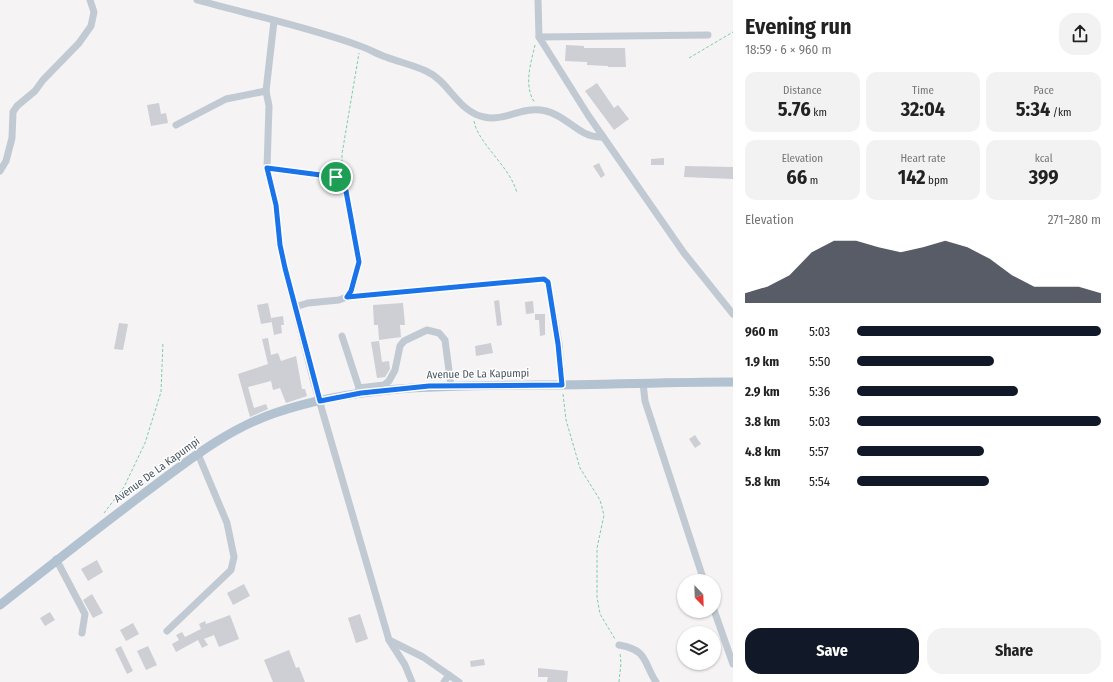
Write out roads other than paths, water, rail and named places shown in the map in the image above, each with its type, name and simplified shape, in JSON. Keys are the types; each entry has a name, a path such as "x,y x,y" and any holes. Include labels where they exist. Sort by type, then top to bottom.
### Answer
{"main road":[{"name":"Avenue De La Kapumpi","path":"0,606 56,559 198,454 225,436 274,414 360,391 429,386 733,382"}],"street":[{"path":"0,171 6,161 12,138 13,112 17,106 35,91 43,80 79,43 91,26 94,12 90,0"},
{"path":"197,0 360,46 434,76 473,113 492,118 499,118 527,109 540,110 553,113 590,136 603,137"},
{"path":"538,0 539,37 603,137 684,253 733,314"},
{"path":"274,21 266,91 268,106 267,168 276,205 283,260 320,401 389,640 405,665 412,682"},
{"path":"539,37 708,35"},
{"path":"176,124 226,99 266,91"},
{"path":"267,168 336,177 341,182 346,191 359,262 351,291 347,297"},
{"path":"295,307 308,303 340,300 347,297 544,279 548,282 558,340 562,385"},
{"path":"342,336 360,391 384,385 389,381 395,370 400,346 404,341 427,330 439,333 445,340 451,386"},
{"path":"643,383 645,401 702,574"},
{"path":"167,631 230,570 234,556 227,523 198,454"},
{"path":"56,559 85,614 82,633"},
{"path":"717,618 733,664"},
{"path":"389,640 423,657 459,682"},
{"path":"619,645 628,647 640,653 656,682"},
{"path":"444,682 450,675"}]}
